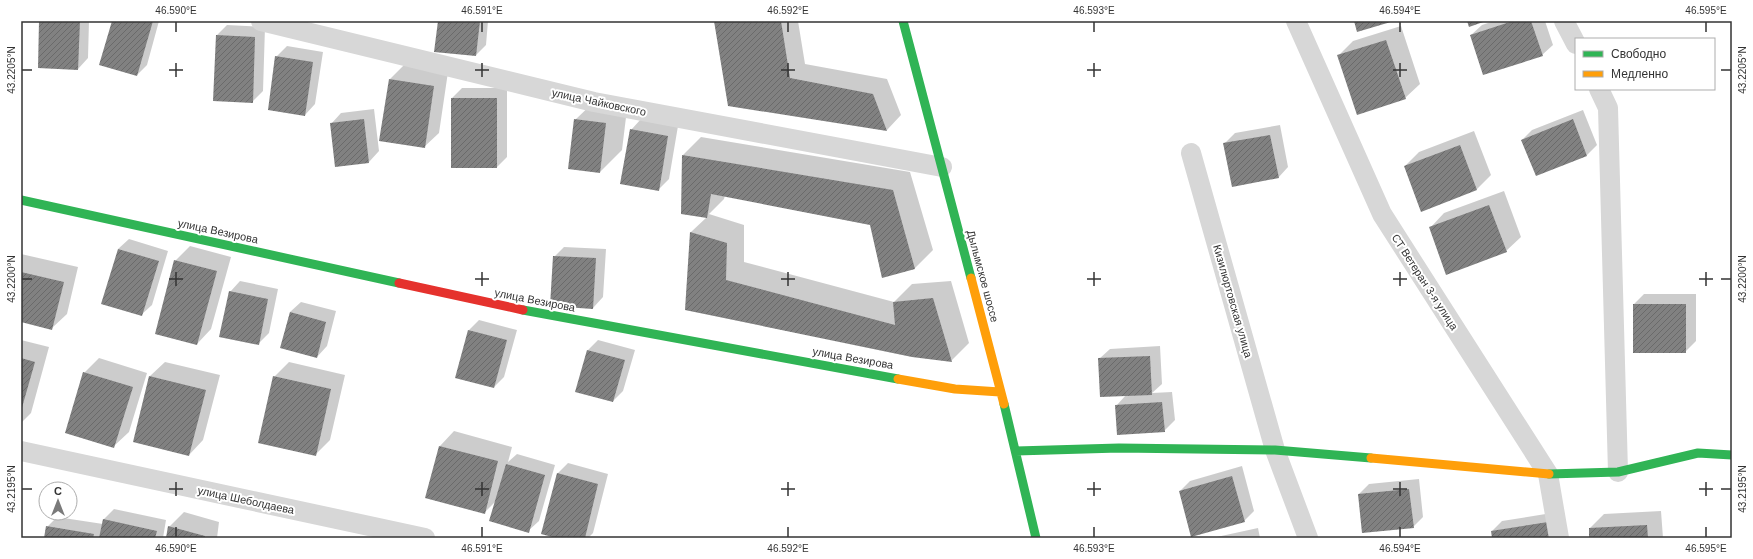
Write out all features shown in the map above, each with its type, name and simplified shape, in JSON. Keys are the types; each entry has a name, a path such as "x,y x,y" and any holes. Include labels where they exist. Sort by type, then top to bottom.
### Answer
{"street":[{"name":"улица Чайковского","path":"261,21 594,102 942,167"},
{"name":"Дылымское шоссе","path":"903,21 1016,451 1036,538"},
{"name":"СТ Ветеран 3-я улица","path":"1296,21 1382,214 1548,474 1559,538"},
{"path":"1564,21 1575,42"},
{"path":"1599,90 1608,108 1618,472"},
{"name":"Кизилюртовская улица","path":"1191,153 1275,450 1308,538"},
{"name":"улица Везирова","path":"21,200 536,313 955,389 1000,392"},
{"path":"1016,451 1120,448 1275,450 1548,474 1618,472 1698,453 1732,455"},
{"name":"улица Шеболдаева","path":"21,451 425,538"}],"building":[{"path":"39,21 80,21 78,70 38,68"},
{"path":"112,21 153,21 137,76 99,65"},
{"path":"438,21 480,21 476,56 434,52"},
{"path":"714,21 781,21 790,78 873,94 887,131 728,106"},
{"path":"1354,21 1394,21 1357,32"},
{"path":"1467,21 1486,21 1469,27"},
{"path":"1513,21 1531,21 1543,56 1483,75 1470,35"},
{"path":"216,35 255,37 253,103 213,101"},
{"path":"1386,40 1406,99 1357,115 1337,55"},
{"path":"275,56 313,62 305,116 268,110"},
{"path":"389,79 434,86 425,148 379,141"},
{"path":"451,98 497,98 497,168 451,168"},
{"path":"364,119 369,163 335,167 330,123"},
{"path":"574,119 606,123 600,173 568,169"},
{"path":"1573,119 1587,156 1536,176 1521,140"},
{"path":"630,129 668,136 659,191 620,184"},
{"path":"1270,135 1279,178 1232,187 1223,143"},
{"path":"1460,145 1477,190 1421,212 1404,166"},
{"path":"682,155 893,190 915,269 882,278 870,225 711,194 707,218 681,214"},
{"path":"1489,205 1507,252 1446,275 1429,227"},
{"path":"690,232 727,243 726,280 895,325 893,302 933,298 952,362 912,357 685,310"},
{"path":"118,249 159,261 142,316 101,304"},
{"path":"553,256 596,258 593,309 550,306"},
{"path":"174,260 217,271 197,345 155,334"},
{"path":"21,272 64,282 52,330 21,322"},
{"path":"229,291 268,299 259,345 219,337"},
{"path":"1633,304 1686,304 1686,353 1633,353"},
{"path":"290,312 326,322 317,358 280,348"},
{"path":"468,330 507,340 494,388 455,378"},
{"path":"587,350 625,360 613,402 575,392"},
{"path":"1150,356 1152,395 1100,397 1098,358"},
{"path":"21,358 35,362 21,411"},
{"path":"83,372 133,387 114,448 65,433"},
{"path":"149,376 206,390 189,456 133,442"},
{"path":"273,376 331,389 316,456 258,443"},
{"path":"1162,402 1165,432 1117,435 1115,405"},
{"path":"439,446 498,461 485,514 425,498"},
{"path":"506,464 545,475 529,533 489,521"},
{"path":"557,473 598,484 585,538 556,538 541,534"},
{"path":"1232,476 1245,522 1191,537 1179,491"},
{"path":"1409,489 1414,528 1362,533 1358,494"},
{"path":"103,519 157,531 155,538 99,538"},
{"path":"1548,522 1550,538 1492,538 1491,531"},
{"path":"1647,525 1648,538 1589,538 1589,528"},
{"path":"46,526 94,534 93,538 44,538"},
{"path":"168,526 205,536 205,538 166,538"}],"traffic: fast":[{"path":"903,21 971,278"},
{"path":"21,200 399,283"},
{"path":"523,310 898,379"},
{"path":"1004,404 1036,538"},
{"path":"1016,451 1119,448 1275,450 1371,458"},
{"path":"1549,474 1618,472 1698,453 1732,455"}],"traffic: slow":[{"path":"971,278 1004,404"},
{"path":"898,379 955,389 1000,392"},
{"path":"1371,458 1549,474"}],"traffic: jam":[{"path":"399,283 523,310"}]}
